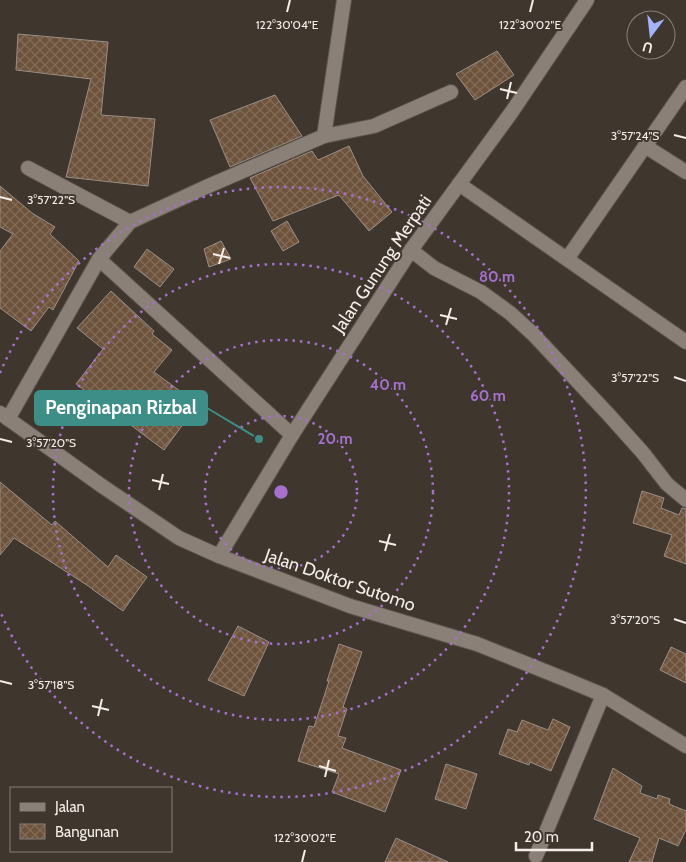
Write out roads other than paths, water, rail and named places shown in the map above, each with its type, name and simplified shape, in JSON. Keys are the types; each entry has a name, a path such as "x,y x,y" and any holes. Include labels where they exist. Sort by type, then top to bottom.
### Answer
{"street":[{"path":"324,136 344,0"},
{"name":"Jalan Gunung Merpati","path":"219,556 292,435 411,250 512,113 587,0"},
{"path":"567,259 686,88"},
{"path":"4,416 99,259 130,222 324,136 374,126 451,92"},
{"path":"645,146 686,172"},
{"path":"28,168 130,222"},
{"path":"460,184 686,342"},
{"path":"411,250 434,268 481,292 510,313 533,334 609,414 667,484 686,500"},
{"path":"99,259 292,435"},
{"name":"Jalan Doktor Sutomo","path":"4,416 178,538 219,556 350,606 477,644 603,695 686,746"},
{"path":"536,856 603,695"}],"place":[{"name":"Penginapan Rizbal","path":"259,439"}]}
